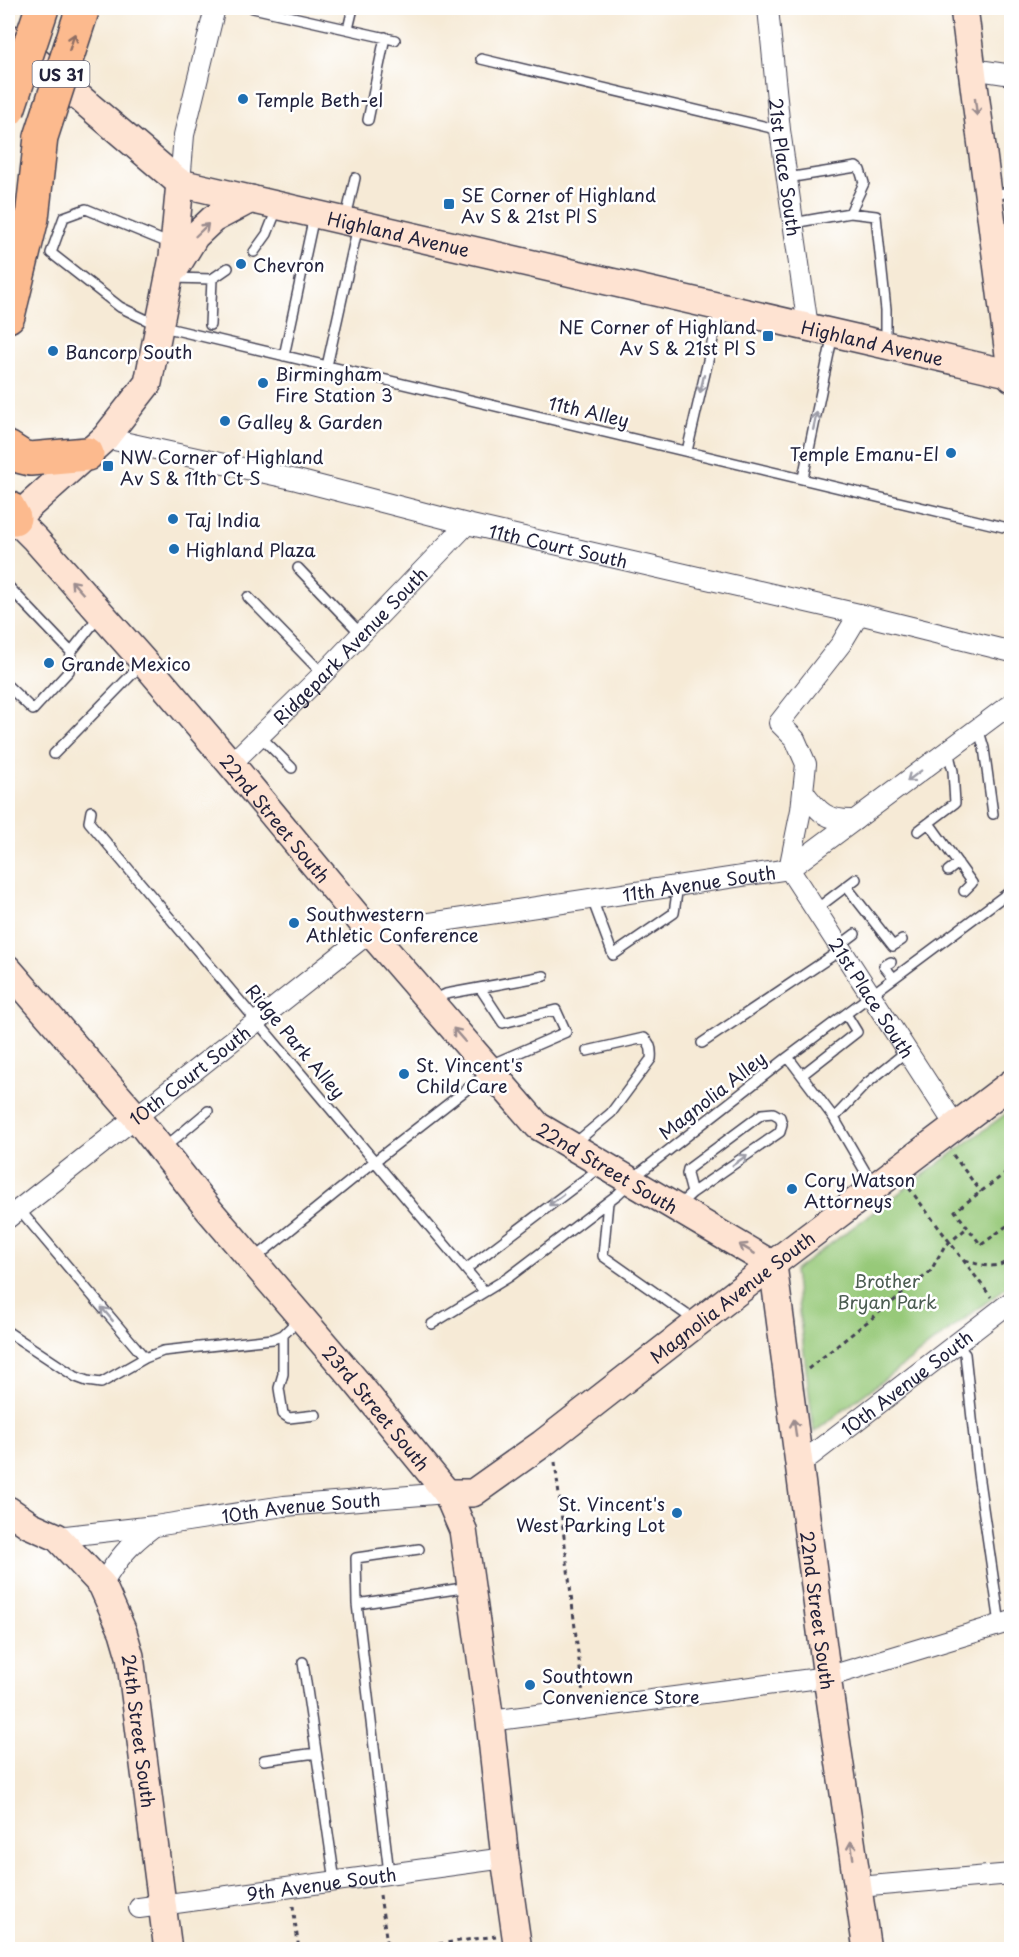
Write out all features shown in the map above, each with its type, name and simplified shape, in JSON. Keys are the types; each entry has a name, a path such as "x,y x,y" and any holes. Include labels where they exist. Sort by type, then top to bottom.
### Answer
{"highway":[{"name":"US 31","path":"8,111 42,8"},
{"name":"US 31","path":"8,236 29,195 41,137 82,9"},
{"path":"8,316 32,218 29,195"},
{"path":"8,448 30,459 96,446"}],"street":[{"path":"10,517 96,446 148,383 175,245 184,135 215,8"},
{"name":"21st Place South","path":"768,8 780,130 793,223 821,330"},
{"path":"964,8 972,69 1000,194 1011,375"},
{"path":"8,37 180,183"},
{"path":"972,69 1011,75"},
{"name":"Highland Avenue","path":"180,183 1011,375"},
{"path":"169,278 195,236 213,219 251,199"},
{"name":"11th Court South","path":"96,446 297,480 467,524 859,614 1011,652"},
{"name":"22nd Street South","path":"10,517 35,539 144,662 370,932 538,1126 632,1182 684,1200 773,1265 827,1677 867,1950"},
{"name":"Ridgepark Avenue South","path":"231,764 323,674 467,524"},
{"path":"789,869 806,764 795,739 779,723 841,644 859,614"},
{"name":"11th Avenue South","path":"370,932 789,869 1011,703"},
{"path":"803,791 822,813 838,821 855,820"},
{"name":"21st Place South","path":"789,869 955,1125"},
{"name":"10th Court South","path":"13,1213 370,932"},
{"name":"23rd Street South","path":"8,972 136,1117 252,1261 292,1326 354,1379 447,1493 463,1530 472,1587 505,1858 508,1943"},
{"name":"Magnolia Avenue South","path":"447,1493 473,1493 542,1444 1011,1083"},
{"name":"10th Avenue South","path":"800,1464 956,1343 1002,1300"},
{"name":"10th Avenue South","path":"57,1537 155,1526 284,1506 447,1493"},
{"path":"8,1510 30,1525 57,1537"},
{"name":"10th Avenue South","path":"102,1585 115,1561 133,1542 155,1526"},
{"name":"24th Street South","path":"57,1537 102,1585 123,1632 130,1656 151,1906 168,1950"},
{"path":"490,1721 827,1677 1006,1623"},
{"name":"9th Avenue South","path":"151,1906 505,1858"},
{"path":"858,1887 1011,1874"}],"lane":[{"path":"253,8 395,40"},
{"path":"348,29 353,8"},
{"path":"368,120 385,37"},
{"path":"481,59 780,130"},
{"path":"787,178 856,167 868,183 850,213"},
{"path":"327,366 352,222 355,178"},
{"path":"254,252 267,234 278,205"},
{"name":"11th Alley","path":"175,245 86,209 64,217 51,253 120,307 159,326 1011,529"},
{"path":"793,223 850,213 876,216 886,310 886,345"},
{"path":"284,356 315,214"},
{"path":"169,278 212,279 228,268"},
{"path":"210,325 212,279"},
{"path":"687,451 720,307"},
{"path":"803,478 821,330"},
{"path":"298,568 361,634"},
{"path":"8,586 71,652"},
{"path":"248,597 323,674"},
{"path":"8,686 33,710 69,671 71,652 101,614"},
{"path":"54,754 144,662"},
{"path":"978,728 984,748 993,814"},
{"path":"260,736 292,768"},
{"path":"918,831 955,803 953,771 948,751"},
{"name":"Ridge Park Alley","path":"91,811 89,822 484,1291"},
{"path":"930,823 972,883 964,891"},
{"path":"948,871 958,863"},
{"path":"815,910 856,879"},
{"path":"592,898 613,955 674,913 678,886"},
{"path":"846,886 893,946 902,940"},
{"name":"Magnolia Alley","path":"432,1324 509,1277 608,1202 632,1182 642,1170 788,1057 1011,890"},
{"path":"877,925 885,918"},
{"path":"702,1044 840,948 855,934"},
{"path":"891,962 884,966 893,977"},
{"path":"431,1001 446,994 544,976"},
{"path":"252,1261 489,1069 566,1032 556,1010 503,1023 480,988"},
{"path":"802,1075 857,1032 846,1014"},
{"path":"572,1146 611,1113 651,1059 652,1050 649,1041 644,1038 587,1051"},
{"path":"834,1118 866,1084 907,1051"},
{"path":"788,1057 834,1118 875,1187"},
{"path":"162,1150 208,1111"},
{"path":"773,1113 780,1117 782,1124 780,1131 684,1200 688,1169 762,1114 773,1113"},
{"path":"466,1269 603,1165"},
{"path":"608,1202 603,1256 699,1323"},
{"path":"13,1213 145,1358"},
{"path":"8,1332 87,1382 101,1383 145,1358 164,1351 273,1339 292,1326"},
{"path":"292,1326 279,1388 283,1414 288,1418 316,1415"},
{"path":"956,1343 965,1354 978,1474 1006,1623"},
{"path":"389,1874 357,1604 356,1558 419,1549"},
{"path":"357,1604 472,1587"},
{"path":"303,1662 336,1881"},
{"path":"264,1760 316,1753"}],"path":[{"path":"953,1155 981,1192"},
{"path":"1011,1179 1006,1172 955,1211 981,1245 1011,1222"},
{"path":"909,1188 963,1259 1002,1300"},
{"path":"1007,1225 1011,1231"},
{"path":"808,1369 930,1272 940,1252 968,1227"},
{"path":"963,1259 981,1266 994,1266 1004,1265 1011,1258"},
{"path":"542,1444 555,1461 585,1710"},
{"path":"380,1894 388,1950"},
{"path":"293,1906 298,1950"},
{"path":"394,1950 508,1943"}],"green space":[{"name":"Brother Bryan Park","path":"1011,1110 1011,1284 814,1432 794,1271"}],"place":[{"name":"Temple Beth-el","path":"243,99"},
{"name":"SE Corner of Highland Av S & 21st Pl S","path":"449,204"},
{"name":"Chevron","path":"241,264"},
{"name":"NE Corner of Highland Av S & 21st Pl S","path":"768,336"},
{"name":"Bancorp South","path":"53,351"},
{"name":"Birmingham Fire Station 3","path":"263,383"},
{"name":"Galley & Garden","path":"225,421"},
{"name":"Temple Emanu-El","path":"951,453"},
{"name":"NW Corner of Highland Av S & 11th Ct S","path":"108,466"},
{"name":"Taj India","path":"173,519"},
{"name":"Highland Plaza","path":"174,549"},
{"name":"Grande Mexico","path":"49,663"},
{"name":"Southwestern Athletic Conference","path":"294,923"},
{"name":"St. Vincent's Child Care","path":"404,1074"},
{"name":"Cory Watson Attorneys","path":"792,1189"},
{"name":"St. Vincent's West Parking Lot","path":"677,1513"},
{"name":"Southtown Convenience Store","path":"530,1685"}]}
